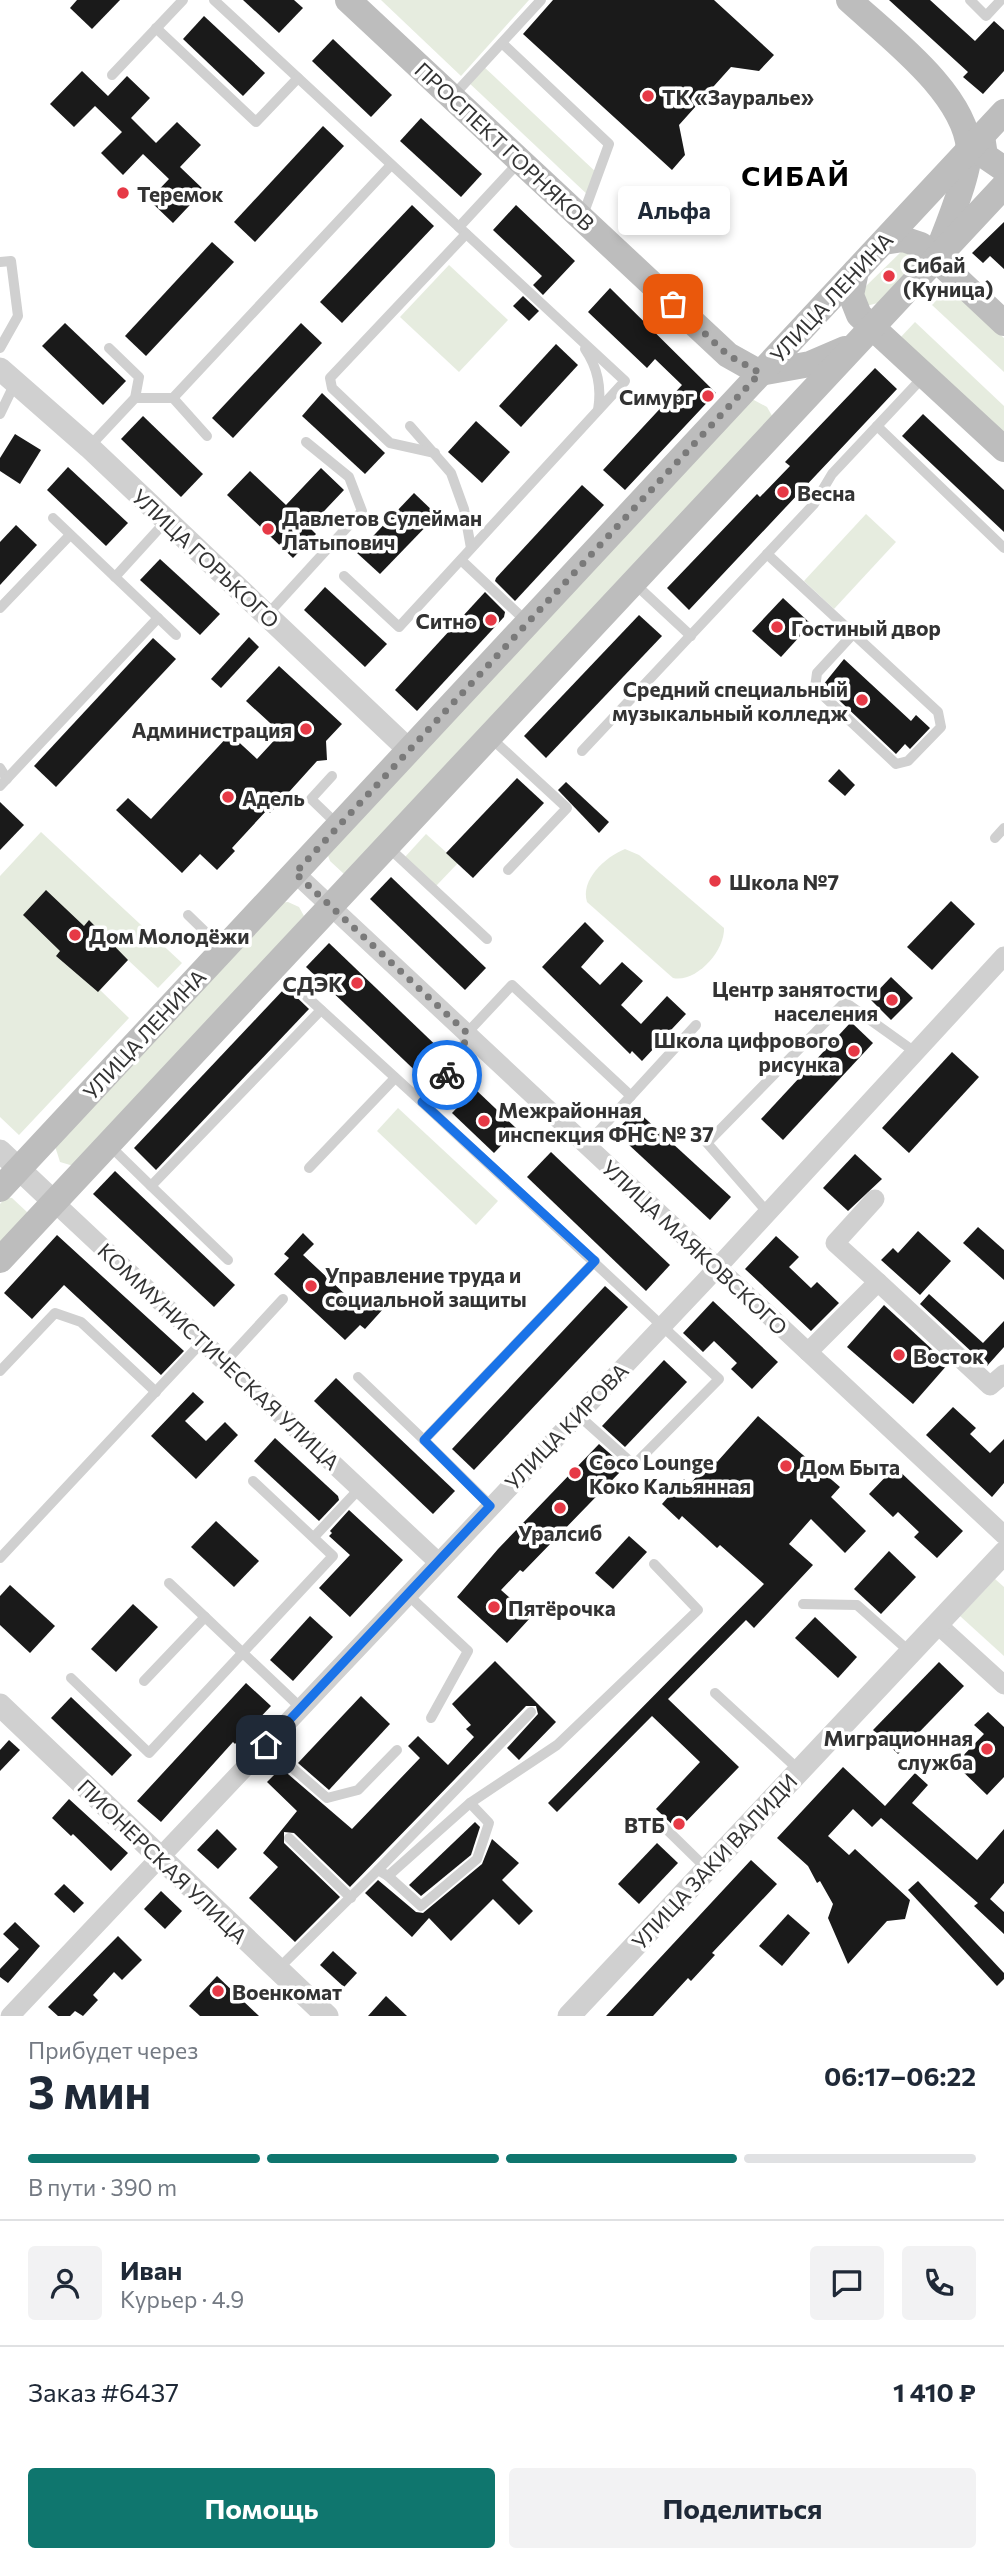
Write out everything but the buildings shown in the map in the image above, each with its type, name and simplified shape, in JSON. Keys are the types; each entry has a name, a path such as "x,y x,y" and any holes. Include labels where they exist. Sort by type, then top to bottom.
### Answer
{"main road":[{"name":"ПРОСПЕКТ ГОРНЯКОВ","path":"348,0 728,355 783,396 788,416"},
{"path":"849,0 909,55 956,108 985,156 1004,169"},
{"name":"УЛИЦА ЛЕНИНА","path":"0,1189 9,1160 223,949 1004,112"},
{"path":"935,259 976,143"},
{"path":"0,1260 1004,186"},
{"path":"884,242 903,239 921,245 1004,323"},
{"path":"856,271 851,295 859,315 1004,449"},
{"path":"756,378 810,364 843,350 872,327"}],"street":[{"name":"УЛИЦА ГОРЬКОГО","path":"8,375 89,447 410,750"},
{"name":"УЛИЦА МАЯКОВСКОГО","path":"295,873 1004,1535"},
{"name":"УЛИЦА КИРОВА","path":"10,2016 408,1595 437,1561 717,1268 1004,956"},
{"name":"КОММУНИСТИЧЕСКАЯ УЛИЦА","path":"9,1160 437,1561"},
{"path":"875,1199 835,1243 990,1386 1004,1374"},
{"path":"808,1352 878,1282"},
{"name":"УЛИЦА ЗАКИ ВАЛИДИ","path":"569,2016 1004,1553"},
{"path":"937,1624 1004,1685"},
{"name":"ПИОНЕРСКАЯ УЛИЦА","path":"0,1705 327,2016"}],"lane":[{"path":"112,75 183,0"},
{"path":"214,0 625,382 399,627 344,576"},
{"path":"452,97 541,0"},
{"path":"970,0 986,16 1002,0"},
{"path":"156,28 256,122 298,78"},
{"path":"502,43 609,144 582,219"},
{"path":"435,453 390,443 332,388 330,378 520,161"},
{"path":"135,398 173,398 391,165"},
{"path":"0,262 11,261 18,316 0,348"},
{"path":"579,339 598,376 601,393 598,411"},
{"path":"89,447 135,398 139,377 109,348"},
{"path":"0,414 8,375"},
{"path":"582,751 814,504 832,474 925,375"},
{"path":"173,398 207,436"},
{"path":"410,426 451,473 464,509 471,548"},
{"path":"877,426 1004,548"},
{"path":"267,615 362,511 349,477 306,442"},
{"path":"53,518 176,635"},
{"path":"115,577 167,521"},
{"path":"0,608 70,535"},
{"path":"767,554 938,712 941,727 908,761 897,764 815,688 817,673 853,634"},
{"path":"461,560 528,623"},
{"path":"633,582 691,636"},
{"path":"4,783 158,618"},
{"path":"489,736 567,808 509,870"},
{"path":"0,768 4,783"},
{"path":"332,776 311,799 339,825"},
{"path":"995,838 1004,828"},
{"path":"387,846 486,939"},
{"path":"188,915 223,949"},
{"path":"422,1102 460,1061 467,1033 512,985 631,1096"},
{"path":"307,997 663,1324 719,1379 634,1465 577,1413"},
{"path":"768,1213 707,1143 845,1002 915,1052"},
{"path":"151,1186 321,1010"},
{"path":"586,1144 696,1025"},
{"path":"309,1168 395,1078"},
{"path":"108,1144 228,1260"},
{"path":"424,1440 595,1261"},
{"path":"225,1362 283,1299"},
{"path":"0,1371 55,1313 81,1322 156,1392"},
{"path":"0,1558 203,1342"},
{"path":"358,1377 490,1506"},
{"path":"71,1678 149,1753 334,1556 253,1481"},
{"path":"314,1537 360,1488"},
{"path":"277,1970 351,1898 470,1803 557,1745 698,1609 654,1564"},
{"path":"169,1583 301,1708"},
{"path":"408,1595 468,1651 431,1718"},
{"path":"803,1604 857,1605 910,1652"},
{"path":"144,1681 205,1617"},
{"path":"715,1693 800,1770"},
{"path":"383,1873 531,1712"},
{"path":"266,1745 327,1798 358,1790 397,1750"},
{"path":"383,1873 421,1906 477,1859 489,1823 470,1803"},
{"path":"661,1824 707,1868"},
{"path":"289,1838 351,1898"}],"shaded area":[{"path":"381,0 529,0 461,76"},
{"path":"482,65 598,174 590,197 467,81"},
{"path":"905,248 916,258 914,264 878,303 866,306 863,289"},
{"path":"449,265 508,320 459,372 400,317"},
{"path":"949,287 1004,338 1004,372 932,305"},
{"path":"915,322 1004,406 1004,437 899,339"},
{"path":"752,399 767,407 775,421 344,874 330,861 327,853"},
{"path":"866,514 896,542 834,609 804,581"},
{"path":"41,832 182,963 158,988 128,960 100,990 129,1018 19,1135 0,1117 0,876"},
{"path":"426,834 458,863 436,886 405,857"},
{"path":"625,849 639,855 724,928 720,946 708,964 691,976 673,978 587,902 587,886 596,870 602,863"},
{"path":"288,902 299,907 304,916 77,1167 60,1162 54,1143 277,903"},
{"path":"398,1108 498,1201 476,1225 377,1131"},
{"path":"6,1197 12,1198 28,1213 0,1247 0,1204"},
{"path":"995,1579 1004,1587 1004,1656 960,1616"}],"way so far":[{"path":"447,1075 460,1061 467,1033 295,873 760,373 728,355 673,304"}],"place":[{"name":"ТК «Зауралье»","path":"648,96"},
{"name":"Теремок","path":"123,193"},
{"name":"Сибай (Куница)","path":"889,276"},
{"name":"Альфа","path":"673,304"},
{"name":"Симург","path":"708,396"},
{"name":"Весна","path":"783,492"},
{"name":"Давлетов Сулейман Латыпович","path":"268,529"},
{"name":"Ситно","path":"491,620"},
{"name":"Гостиный двор","path":"777,627"},
{"name":"Средний специальный музыкальный колледж","path":"862,700"},
{"name":"Администрация","path":"306,729"},
{"name":"Адель","path":"228,797"},
{"name":"Школа №7","path":"715,881"},
{"name":"Дом Молодёжи","path":"75,935"},
{"name":"СДЭК","path":"357,983"},
{"name":"Центр занятости населения","path":"892,1000"},
{"name":"Школа цифрового рисунка","path":"854,1051"},
{"name":"Межрайонная инспекция ФНС № 37","path":"484,1121"},
{"name":"Управление труда и социальной защиты","path":"311,1286"},
{"name":"Восток","path":"899,1355"},
{"name":"Дом Быта","path":"786,1466"},
{"name":"Coco Lounge Коко Кальянная","path":"575,1473"},
{"name":"Уралсиб","path":"560,1508"},
{"name":"Пятёрочка","path":"494,1607"},
{"name":"Миграционная служба","path":"987,1749"},
{"name":"ВТБ","path":"679,1824"},
{"name":"Военкомат","path":"218,1991"}],"district":[{"name":"СИБАЙ","path":"796,175"}],"route":[{"path":"266,1745 490,1506 424,1440 595,1261 422,1102 447,1075"}]}
